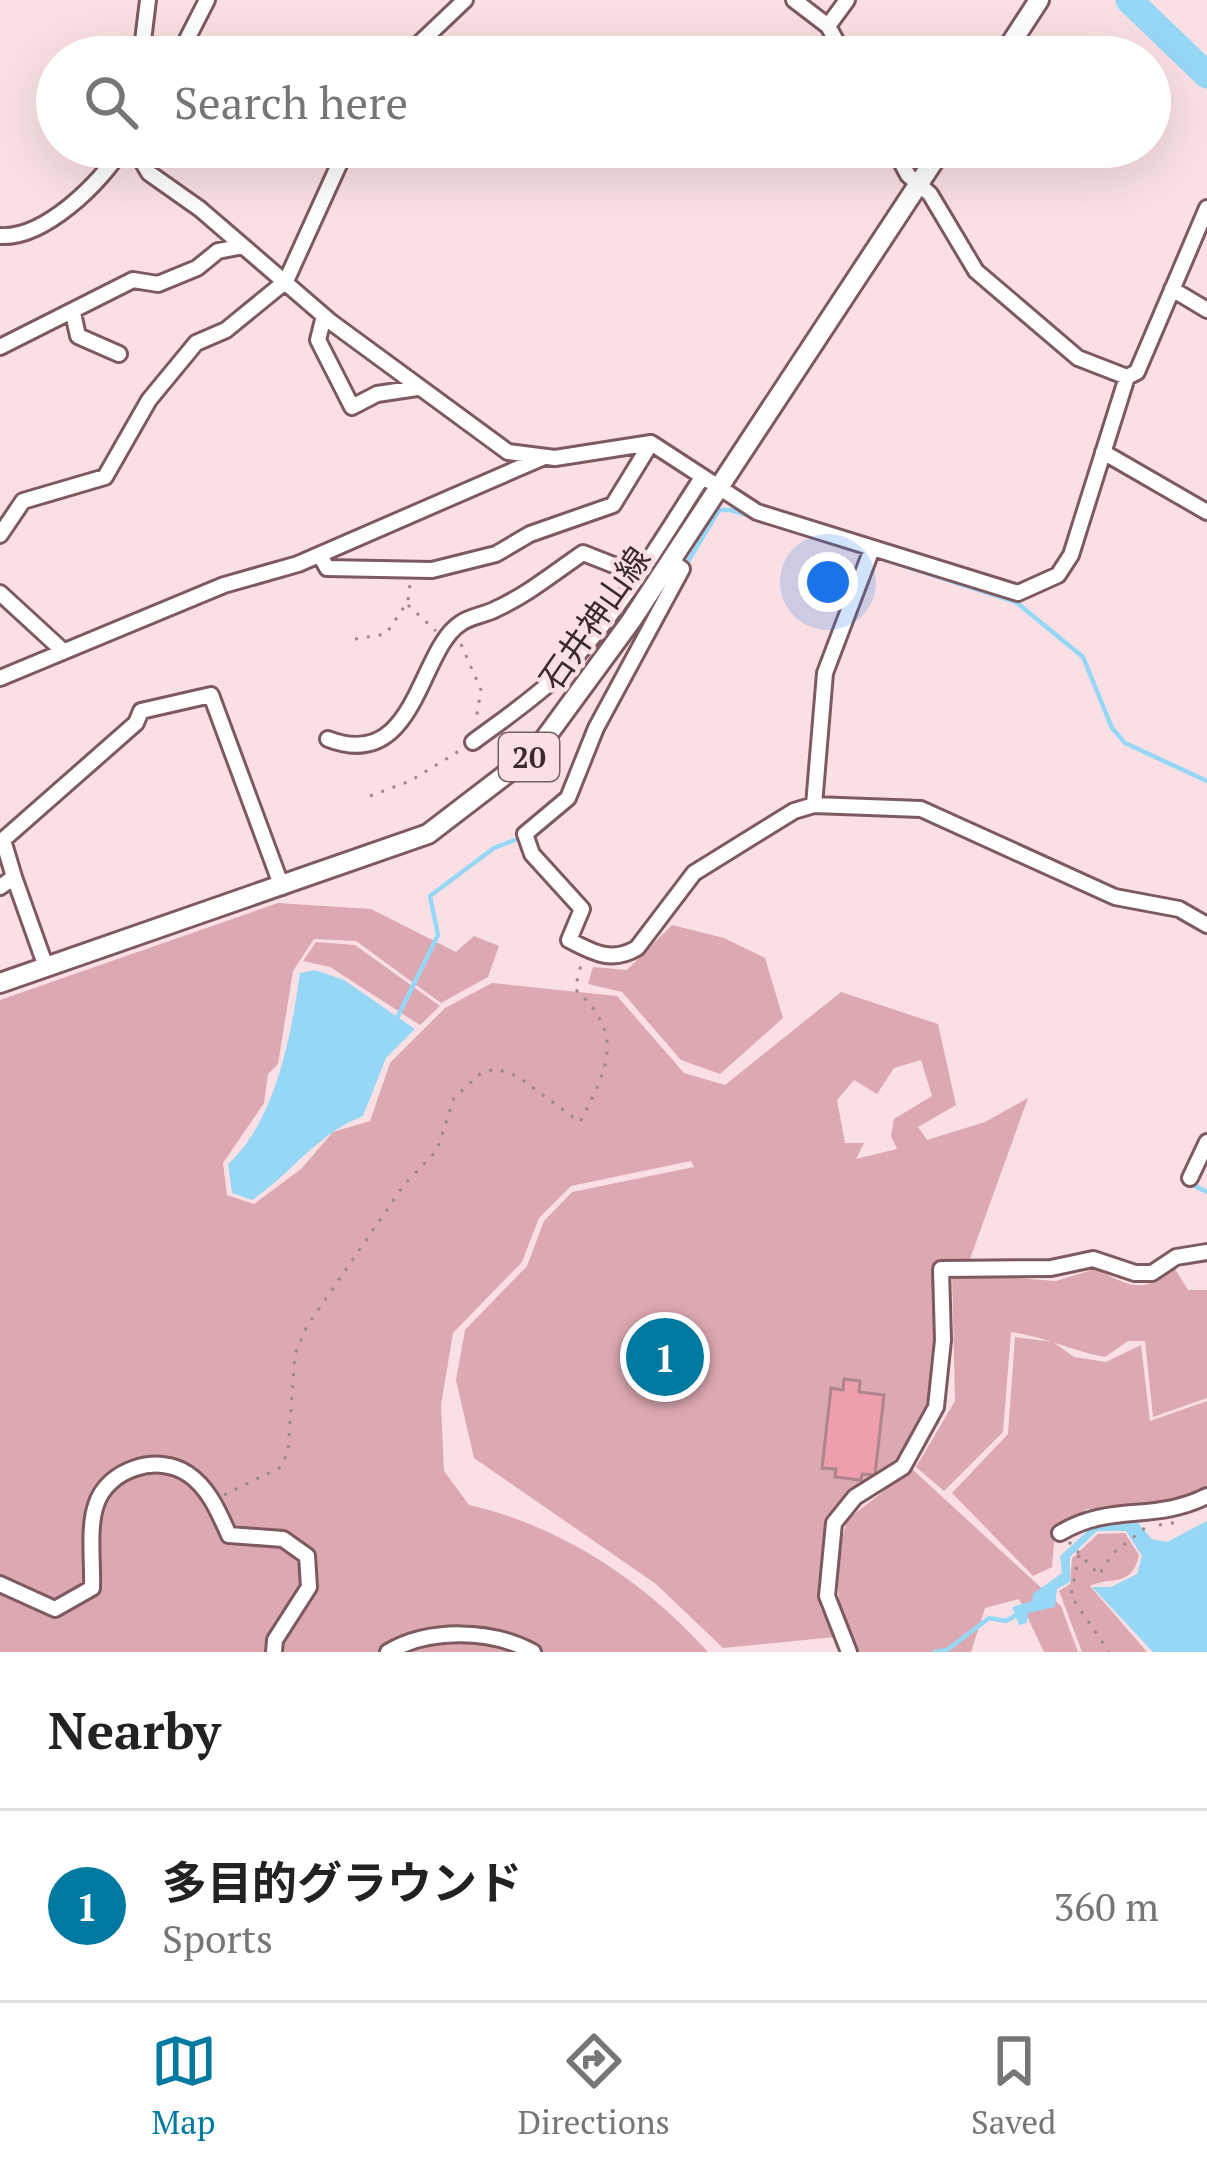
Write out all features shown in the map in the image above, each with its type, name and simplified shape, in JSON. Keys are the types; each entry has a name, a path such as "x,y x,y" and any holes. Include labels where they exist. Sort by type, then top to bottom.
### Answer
{"main road":[{"path":"1016,36 1034,8"},
{"name":"石井神山線","path":"0,983 428,834 535,752 671,561 709,484 930,168"}],"street":[{"path":"144,36 148,0"},
{"path":"189,36 207,0"},
{"path":"427,36 466,0"},
{"path":"794,0 833,36"},
{"path":"827,26 847,0"},
{"path":"0,236 21,237 100,183 110,168"},
{"path":"145,168 244,245 324,316 508,452 548,455 651,443 757,512 870,553 1001,592 1033,590 1058,574 1071,555 1127,377 1137,372 1207,208"},
{"path":"0,536 23,501 105,477 149,400 196,343 226,330 286,281 337,168"},
{"path":"907,168 976,271 1078,358 1127,377"},
{"path":"0,347 133,280 158,284 197,268 218,251 244,245"},
{"path":"1172,289 1207,310"},
{"path":"73,314 77,336 118,354"},
{"path":"324,316 318,340 352,407 388,390 419,388"},
{"path":"320,554 327,568 412,569 496,554 530,534 614,505 651,443"},
{"path":"1103,452 1207,512"},
{"path":"0,678 224,585 320,554 548,455"},
{"path":"1092,494 1115,473 1130,468"},
{"path":"473,742 555,678 709,484"},
{"path":"328,739 346,746 368,745 408,712 449,635 583,553 639,575"},
{"path":"814,805 825,673 870,553"},
{"path":"671,561 682,569 596,728 568,798 525,834 532,854 582,909 569,940 612,958 637,948 694,873 794,811 814,805 921,808 1115,897 1179,909 1207,925"},
{"path":"0,593 61,649"},
{"path":"46,967 4,840 136,723 141,711 211,695 283,887"},
{"path":"0,887 14,877"},
{"path":"1190,1178 1207,1142"},
{"path":"849,1652 827,1596 834,1522 855,1497 903,1467 936,1407 943,1340 941,1269 1051,1268 1093,1259 1152,1273 1176,1257 1207,1252"},
{"path":"0,1584 56,1609 92,1588 96,1504 114,1476 151,1463 186,1472 211,1496 229,1535 283,1539 307,1556 309,1587 275,1640 274,1652"},
{"path":"1064,1537 1091,1515 1172,1512 1207,1496"},
{"path":"388,1652 407,1641 472,1634 533,1652"}],"path":[{"path":"356,639 386,634 406,604 412,569"},
{"path":"370,796 410,781 473,742 481,690 449,635 406,604"},
{"path":"211,1496 228,1494 280,1467 288,1451 295,1354 307,1326 404,1185 437,1150 454,1098 481,1073 496,1069 518,1076 580,1122 611,1042 602,1013 575,989 586,949"},
{"path":"1064,1537 1099,1575 1145,1528"},
{"path":"1079,1553 1073,1562 1071,1596 1109,1652"}],"shaded area":[{"path":"278,903 371,909 456,952 474,936 499,946 488,977 441,1003 356,941 314,939 293,971 278,1064 268,1074 264,1103 223,1163 227,1195 254,1204 301,1169 333,1132 370,1121 390,1063 445,1008 492,983 617,996 684,1073 725,1085 841,992 938,1024 956,1105 918,1127 927,1140 985,1122 1028,1098 970,1259 943,1260 933,1269 937,1316 929,1408 898,1464 844,1496 824,1531 820,1607 835,1637 723,1648 656,1584 474,1458 456,1380 465,1330 527,1266 544,1221 572,1192 694,1167 691,1161 571,1186 539,1218 522,1262 453,1333 441,1405 444,1471 469,1505 537,1527 600,1560 657,1602 708,1652 0,1652 0,1000","holes":["921,1060 932,1096 894,1119 891,1136 897,1149 856,1159 864,1143 845,1143 837,1100 854,1080 877,1094 894,1068"]},
{"path":"672,925 724,938 765,958 783,1018 720,1074 681,1060 622,992 588,984 593,967 627,970"},
{"path":"316,942 355,945 440,1006 420,1025 330,967 303,961"},
{"path":"1095,1269 1144,1285 1175,1269 1188,1290 1207,1290 1207,1398 1153,1417 1145,1341 1128,1341 1105,1357 1011,1332 1003,1432 944,1491 916,1467 955,1401 952,1273 1056,1281"},
{"path":"1015,1337 1053,1342 1074,1357 1106,1362 1141,1345 1150,1421 1207,1401 1207,1488 1170,1506 1086,1509 1055,1533 1052,1567 1033,1576 952,1493 1008,1434"},
{"path":"912,1469 1061,1606 1078,1652 1044,1652 1019,1599 985,1608 971,1652 859,1652 840,1605 843,1536 848,1519"},
{"path":"1125,1533 1139,1555 1136,1565 1126,1577 1090,1586 1147,1652 1082,1652 1059,1591 1070,1584 1072,1558 1098,1534"}],"water":[{"path":"315,970 344,980 415,1029 386,1058 363,1116 332,1132 252,1200 232,1193 228,1164 245,1146 270,1101 286,1050 300,973"},
{"path":"1207,1521 1207,1652 1153,1652 1092,1587 1111,1587 1137,1574 1142,1556 1126,1531 1097,1531 1070,1557 1070,1582 1057,1589 1055,1607 1028,1613 1027,1623 1019,1625 1012,1607 1032,1601 1033,1594 1062,1573 1060,1556 1094,1525 1138,1523 1152,1539 1167,1542"}],"building":[{"path":"844,1379 860,1381 859,1392 884,1395 875,1475 862,1474 861,1480 835,1477 836,1469 822,1468 831,1388 843,1390"}],"waterway":[{"path":"1129,0 1166,36"},
{"path":"1171,40 1207,75"},
{"path":"687,563 719,510 731,510 1016,602 1083,657 1112,728 1125,743 1207,781"},
{"path":"572,802 608,720"},
{"path":"546,827 564,810"},
{"path":"396,1020 438,935 430,896 494,848 515,840"},
{"path":"1195,1186 1207,1192"},
{"path":"935,1652 947,1650 989,1618 1006,1621 1018,1614"}],"place":[{"name":"多目的グラウンド","path":"665,1357"}]}
